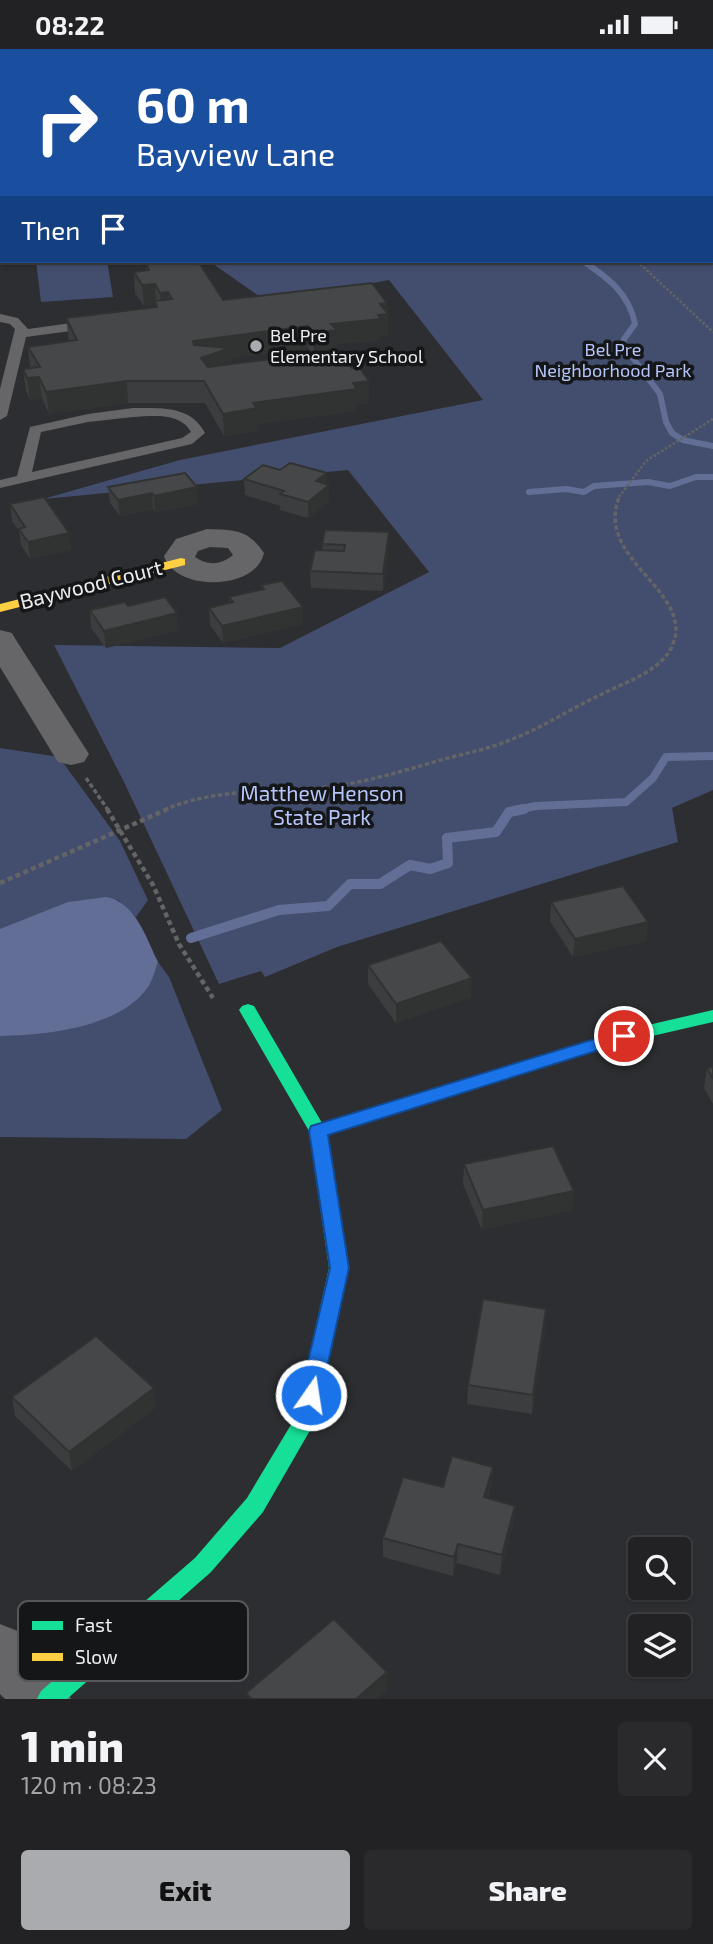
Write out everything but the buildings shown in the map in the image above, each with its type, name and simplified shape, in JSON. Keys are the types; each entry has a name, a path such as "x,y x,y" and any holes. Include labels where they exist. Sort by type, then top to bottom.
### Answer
{"street":[{"name":"Baywood Court","path":"0,608 181,562"},
{"path":"0,640 71,754"},
{"path":"162,1601 203,1566 255,1505 305,1420 340,1268 318,1131 248,1010"},
{"path":"318,1131 624,1036 713,1016"},
{"path":"0,1651 18,1671"},
{"path":"27,1681 43,1699"},
{"path":"49,1699 70,1681"}],"lane":[{"path":"0,318 14,321 22,328 0,416"},
{"path":"21,334 113,321"},
{"path":"0,484 187,441 198,433 193,423 183,416 160,412 132,412 50,424 35,430 24,477"}],"path":[{"path":"639,263 713,332"},
{"path":"0,883 200,797 310,790 368,780 500,745 661,660 678,637 677,616 665,596 634,566 625,551 615,524 616,508 621,493 640,467 713,419"},
{"path":"71,754 153,885 179,944 213,998"}],"green space":[{"path":"36,263 107,263 113,297 41,302"},
{"path":"212,263 713,264 713,790 672,808 678,842 337,947 265,977 261,971 219,984 124,782 54,645 280,648 429,572 348,470 43,499 180,460 483,400 389,280 269,303"},
{"path":"0,748 59,757 120,841 148,900 136,917 117,899 149,985 158,962 169,977 222,1110 186,1139 0,1137"}],"shaded area":[{"path":"106,897 116,900 132,913 149,942 158,962 148,987 135,1001 119,1012 80,1027 38,1034 0,1036 0,929 68,902"}],"waterway":[{"path":"586,263 609,280 628,303 635,324 624,339 623,345 660,394 666,422 672,433 683,440 713,446"},
{"path":"529,492 566,489 584,492 594,486 648,482 670,486 696,477 713,477"},
{"path":"516,810 536,806 626,802 653,778 666,757 713,756"},
{"path":"191,938 279,910 328,906 350,884 380,884 410,865 430,869 448,863 447,838 496,832 509,812 524,809"}],"traffic: fast":[{"path":"162,1601 203,1565 255,1505 305,1420 339,1268 318,1131 248,1010"},
{"path":"318,1131 624,1036 713,1016"},
{"path":"49,1699 70,1681"}],"traffic: slow":[{"path":"0,608 181,562"}],"place":[{"name":"Bel Pre Elementary School","path":"256,346"}],"route":[{"path":"311,1395 340,1268 318,1131 624,1036"}],"park label":[{"name":"Bel Pre Neighborhood Park","path":"613,360"},
{"name":"Matthew Henson State Park","path":"322,806"}]}
